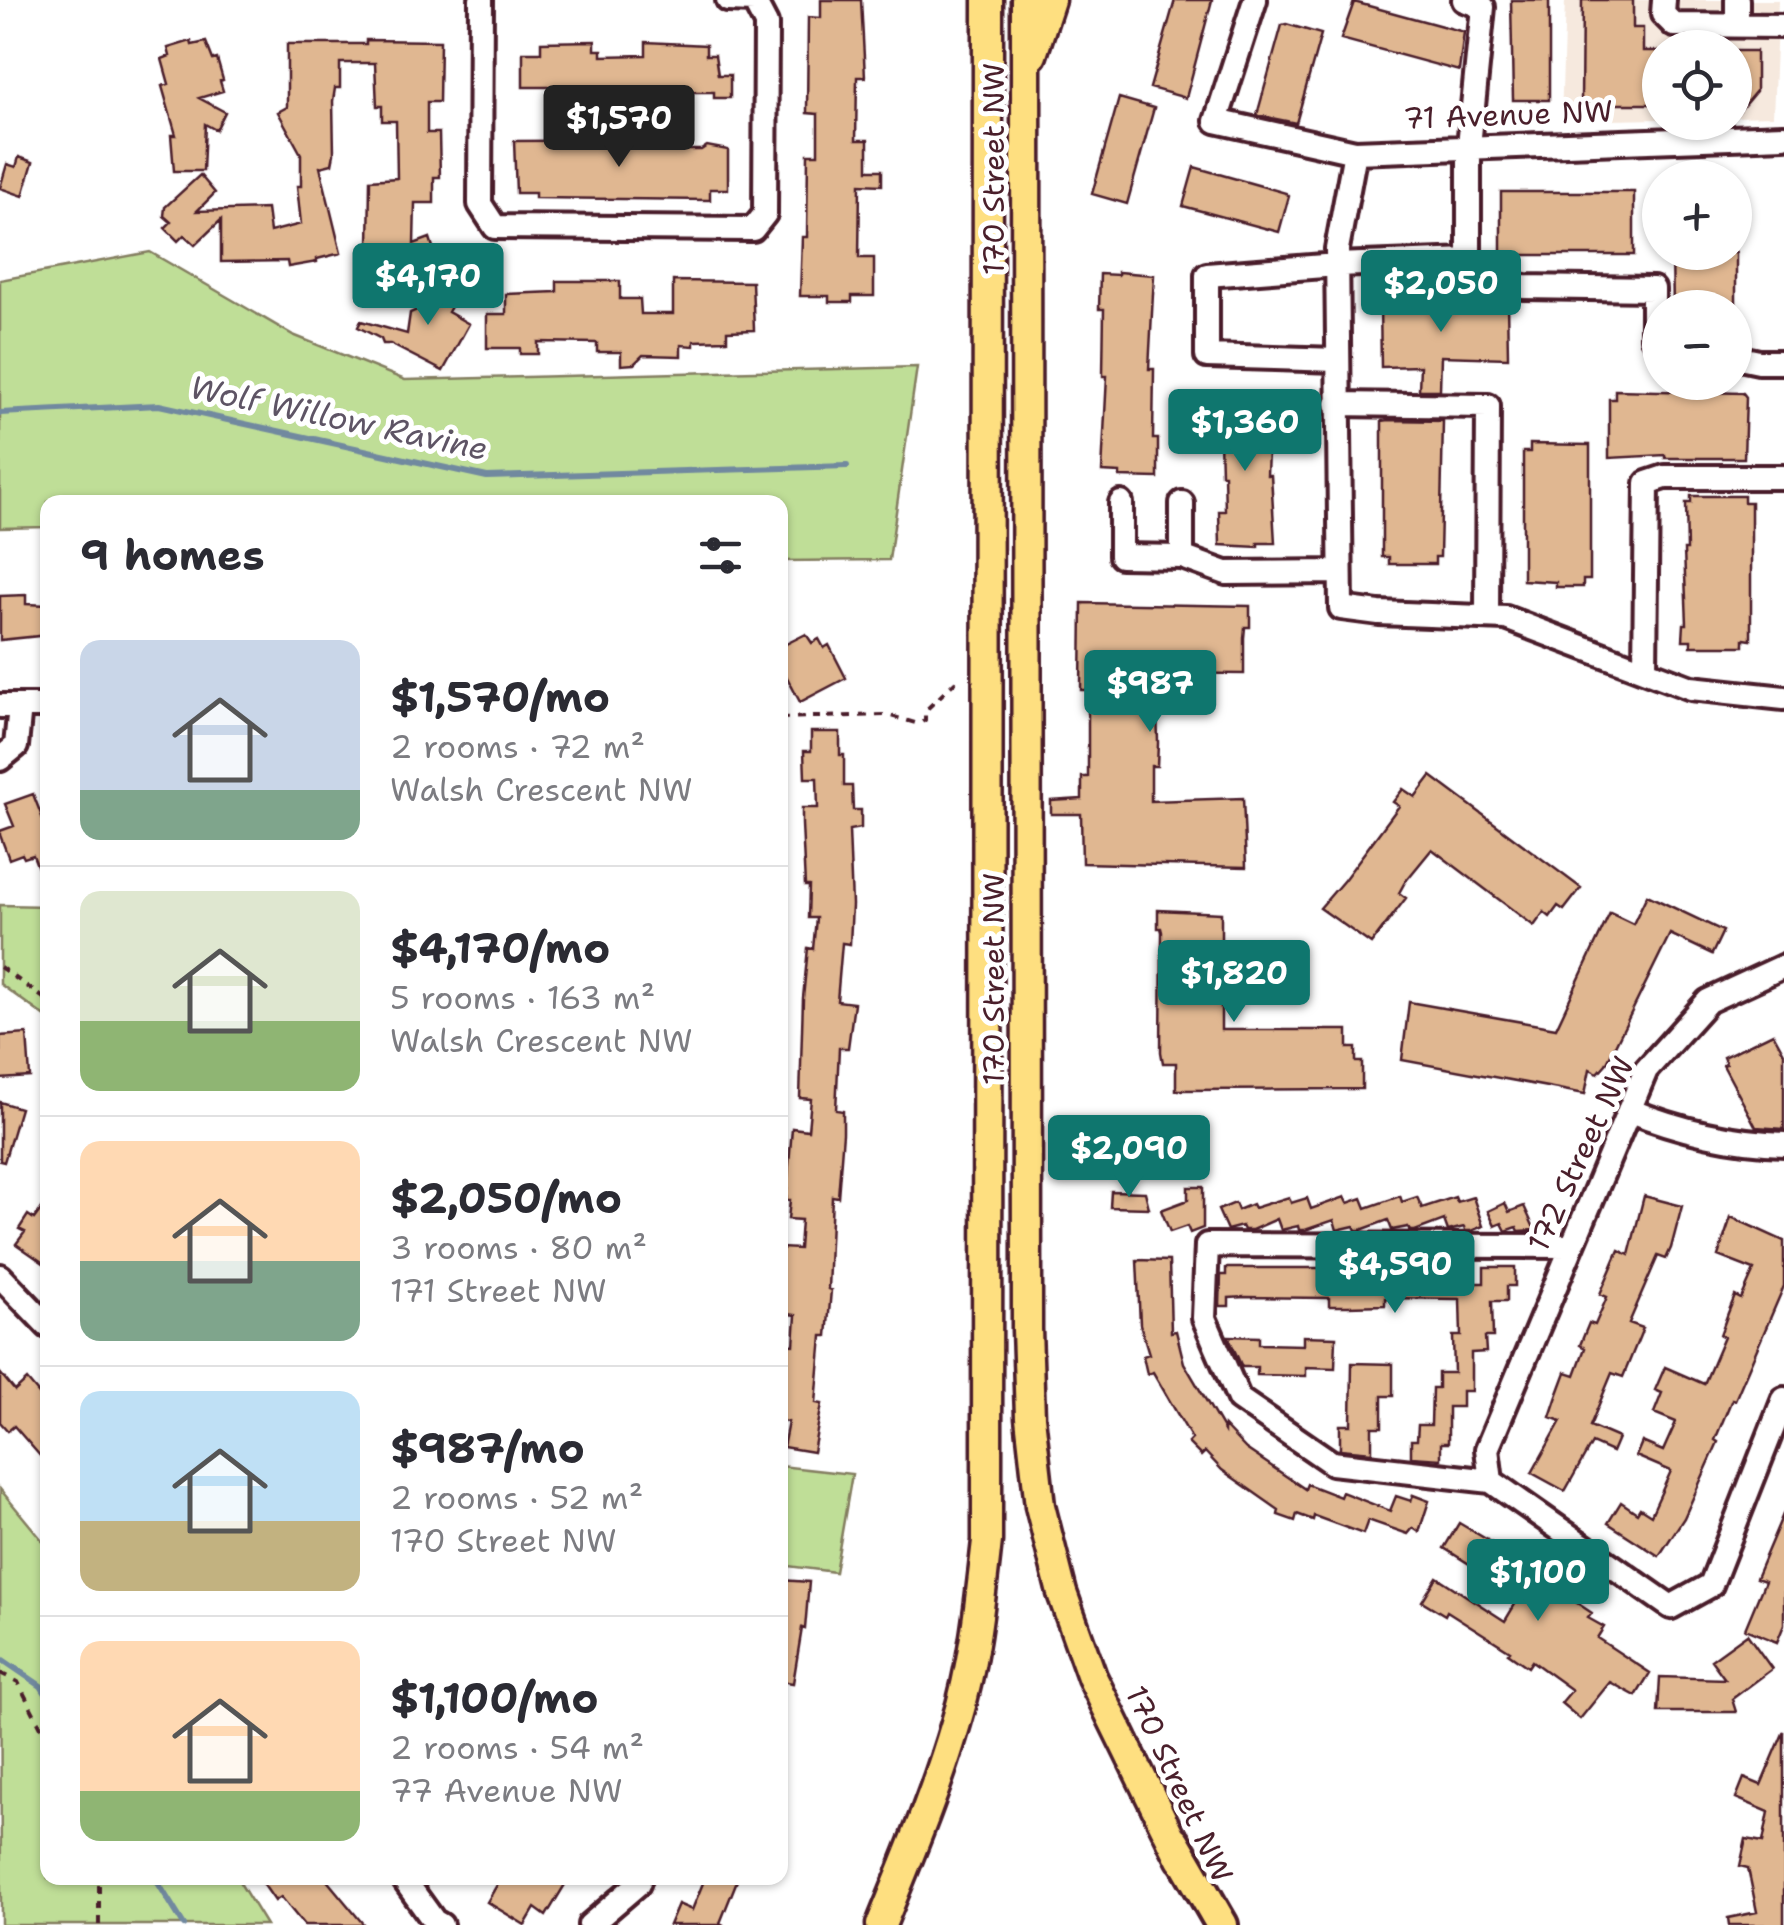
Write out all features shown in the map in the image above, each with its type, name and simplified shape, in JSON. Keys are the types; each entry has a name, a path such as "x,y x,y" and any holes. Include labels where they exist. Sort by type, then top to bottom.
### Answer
{"highway":[{"path":"1174,1842 1222,1925"}],"main road":[{"path":"972,0 988,51"},
{"name":"170 Street NW","path":"882,1925 957,1720 978,1624 987,1541 988,0"},
{"name":"170 Street NW","path":"1026,0 1030,1417 1040,1506 1062,1593 1092,1676 1174,1842 1206,1925"},
{"path":"1026,71 1050,0"}],"street":[{"path":"481,0 480,204 495,227 753,229 764,214 766,24 754,1 728,0"},
{"name":"71 Avenue NW","path":"1256,0 1216,121 1354,152 1784,136"},
{"path":"1464,0 1483,7 1469,146 1469,260"},
{"path":"1664,0 1664,14 1674,24 1784,26"},
{"path":"1737,0 1737,26"},
{"path":"1354,152 1338,264 1341,608 1380,614 1506,618 1691,688 1784,698"},
{"path":"1337,360 1207,356 1207,275 1338,264 1469,260 1523,287 1653,290"},
{"path":"1752,358 1784,362"},
{"path":"1337,404 1488,406 1487,616"},
{"path":"1645,670 1647,483 1664,477 1784,477"},
{"path":"1121,503 1121,556 1182,557 1226,573 1339,572"},
{"path":"1182,503 1182,557"},
{"path":"0,759 16,746 10,706 40,706"},
{"name":"172 Street NW","path":"1491,1480 1487,1449 1646,1070 1708,1000 1784,966"},
{"path":"1629,1110 1668,1126 1784,1144"},
{"path":"1570,1246 1207,1245 1204,1318 1239,1399 1332,1463 1491,1480 1672,1607 1711,1585 1784,1399"},
{"path":"0,1276 40,1318"},
{"path":"408,1885 440,1925"},
{"path":"590,1925 637,1885"}],"path":[{"path":"788,718 887,715 919,724 925,720 926,711 957,680"},
{"path":"0,967 40,996"},
{"path":"0,1673 18,1682 40,1725"},
{"path":"100,1885 100,1925"}],"shaded area":[{"path":"1565,0 1778,0 1773,116 1752,117 1752,30 1642,30 1642,119 1561,121"}],"green space":[{"path":"150,252 293,335 405,380 917,367 889,560 788,561 788,495 40,495 40,527 0,528 0,280"},
{"path":"0,905 40,906 40,1013 0,984"},
{"path":"788,1467 852,1474 835,1572 788,1566"},
{"path":"0,1489 40,1538 40,1885 241,1885 266,1925 1,1925"}],"building":[{"path":"821,0 861,0 865,77 857,77 856,140 868,140 868,170 882,170 882,185 860,184 859,258 874,258 874,296 852,296 852,302 829,302 829,296 800,296 802,237 807,237 808,154 818,154 818,114 807,113 808,17 821,18"},
{"path":"1175,0 1212,0 1186,98 1150,88"},
{"path":"1511,0 1549,0 1549,100 1513,100"},
{"path":"1582,0 1633,0 1633,28 1643,28 1642,104 1581,104"},
{"path":"1354,2 1464,32 1459,71 1341,39"},
{"path":"1282,25 1321,34 1296,123 1257,115"},
{"path":"366,40 440,41 439,102 427,102 427,133 439,133 440,177 434,177 434,203 415,203 414,244 430,238 440,269 382,288 369,250 370,180 397,178 396,121 382,121 382,106 377,106 375,63 340,63 340,88 335,88 333,101 334,154 332,164 320,167 341,253 288,267 287,261 221,262 221,220 195,245 184,235 178,241 165,228 171,222 164,216 165,207 200,175 215,193 197,211 267,209 270,232 301,224 297,186 301,186 301,154 278,112 287,107 287,44 366,44"},
{"path":"191,41 192,45 206,42 213,60 217,59 223,80 223,91 199,98 225,112 216,130 205,124 203,171 174,171 171,135 176,135 162,86 169,84 162,59 170,56 168,48"},
{"path":"595,41 595,50 602,50 602,56 646,55 646,42 706,45 706,55 715,55 718,75 730,75 730,98 714,98 714,92 679,92 679,98 662,98 662,104 642,104 642,94 585,94 585,98 570,98 570,87 523,87 523,52 541,52 541,42"},
{"path":"1752,51 1756,51 1756,91 1752,96"},
{"path":"1119,98 1154,108 1127,204 1092,194"},
{"path":"681,140 681,150 701,150 707,146 728,150 728,189 710,189 710,200 535,198 535,193 516,193 514,141"},
{"path":"19,157 33,162 23,196 0,188 7,164 16,167"},
{"path":"1194,167 1286,193 1289,196 1279,232 1183,206"},
{"path":"1501,192 1634,192 1634,255 1501,255"},
{"path":"1672,270 1736,270 1736,290 1673,290"},
{"path":"1100,274 1154,275 1149,369 1154,369 1153,439 1158,439 1158,478 1120,477 1120,473 1102,472 1107,376 1103,376"},
{"path":"437,278 460,291 448,312 469,324 443,371 383,344 381,339 358,327 361,321 407,334 410,313 419,309"},
{"path":"557,281 620,281 620,299 640,299 641,314 673,314 673,281 752,282 754,330 727,331 727,340 681,345 681,356 643,355 634,364 621,365 621,352 597,352 597,343 538,342 538,354 520,354 520,348 487,348 487,314 506,314 506,294 557,292"},
{"path":"1507,301 1508,358 1441,356 1440,390 1419,390 1420,366 1381,367 1380,303"},
{"path":"1615,390 1642,391 1642,400 1746,400 1744,458 1609,458 1609,399 1615,399"},
{"path":"1233,399 1270,404 1267,475 1271,475 1275,543 1258,543 1258,547 1220,545 1219,511 1225,511 1224,474 1217,439 1216,403 1233,403"},
{"path":"1382,421 1443,421 1440,557 1435,557 1435,564 1389,564 1389,557 1382,557"},
{"path":"1530,444 1590,445 1590,580 1583,580 1583,587 1556,587 1556,582 1523,580 1523,452 1530,452"},
{"path":"1691,496 1744,496 1744,502 1751,502 1751,640 1744,639 1744,646 1691,646 1691,640 1683,640 1687,624 1686,503 1691,503"},
{"path":"26,595 26,604 40,605 40,636 0,640 0,596"},
{"path":"1082,603 1250,606 1250,627 1245,627 1244,638 1244,674 1151,673 1151,707 1157,707 1158,743 1157,766 1151,766 1151,801 1243,798 1246,867 1082,863 1081,814 1051,814 1051,801 1082,799 1082,777 1088,777 1088,690 1081,690"},
{"path":"806,634 812,643 819,639 824,648 829,645 846,678 800,702 788,679 788,643"},
{"path":"811,732 840,732 844,786 852,786 853,810 861,810 861,828 849,830 850,944 842,943 837,1001 854,1003 848,1048 839,1048 836,1110 843,1111 843,1133 838,1197 832,1196 828,1289 831,1290 827,1336 822,1336 816,1403 822,1404 813,1452 788,1448 788,1345 794,1345 796,1315 788,1314 788,1248 799,1249 801,1220 788,1219 788,1176 792,1128 808,1130 811,1099 800,1098 803,998 808,948 813,949 816,918 808,918 809,886 805,886 802,824 802,808 818,808 817,778 805,778 804,751 811,751"},
{"path":"1431,776 1581,888 1564,910 1558,906 1550,917 1544,912 1534,926 1432,849 1405,882 1399,893 1406,898 1371,944 1320,908 1399,806 1393,802 1403,789 1415,797"},
{"path":"33,794 40,812 40,873 33,855 9,859 0,831 14,826 5,804"},
{"path":"1647,895 1723,931 1712,954 1670,934 1606,1064 1598,1073 1590,1069 1585,1094 1402,1060 1409,1002 1556,1028 1610,913 1633,924"},
{"path":"1158,910 1221,913 1221,1030 1348,1030 1348,1048 1356,1048 1356,1062 1362,1062 1362,1089 1176,1090 1176,1063 1163,1063 1161,1052 1162,932 1158,928"},
{"path":"1773,1033 1784,1053 1784,1129 1756,1127 1723,1065 1723,1057"},
{"path":"27,1034 30,1077 0,1079 0,1036"},
{"path":"0,1102 20,1108 4,1162 0,1161"},
{"path":"1188,1187 1203,1187 1203,1228 1190,1233 1187,1226 1170,1232 1161,1210 1188,1200"},
{"path":"1111,1191 1145,1192 1149,1208 1110,1207"},
{"path":"1400,1196 1402,1202 1417,1197 1422,1208 1455,1197 1457,1202 1473,1197 1483,1226 1471,1231 1464,1227 1448,1231 1444,1220 1415,1231 1408,1227 1392,1230 1388,1220 1361,1230 1354,1226 1337,1230 1334,1220 1305,1230 1298,1226 1281,1230 1277,1219 1252,1230 1242,1226 1227,1230 1218,1210 1235,1203 1238,1210 1252,1204 1254,1208 1289,1197 1291,1203 1307,1198 1311,1209 1345,1197 1348,1203 1362,1198 1366,1208"},
{"path":"1644,1196 1682,1206 1671,1248 1666,1259 1658,1256 1629,1323 1643,1328 1623,1377 1612,1373 1590,1426 1618,1438 1612,1452 1592,1443 1565,1491 1532,1473 1561,1421 1550,1417 1556,1399 1566,1372 1575,1375 1585,1348 1580,1345 1589,1323 1595,1325 1607,1297 1600,1294 1619,1250 1629,1255"},
{"path":"1505,1203 1509,1212 1524,1206 1535,1230 1519,1231 1517,1227 1506,1231 1502,1223 1495,1226 1488,1211"},
{"path":"40,1211 40,1260 16,1244 25,1232 19,1229 28,1215 34,1219"},
{"path":"1731,1217 1784,1241 1784,1286 1735,1400 1732,1399 1715,1440 1718,1442 1684,1518 1659,1556 1608,1523 1621,1502 1637,1513 1640,1508 1651,1515 1671,1471 1636,1456 1642,1442 1663,1451 1676,1422 1654,1413 1662,1393 1655,1390 1665,1367 1704,1384 1724,1337 1720,1335 1735,1296 1741,1299 1754,1270 1718,1256"},
{"path":"1137,1260 1169,1261 1171,1332 1176,1331 1184,1363 1224,1431 1224,1426 1246,1449 1305,1489 1307,1484 1340,1497 1342,1492 1390,1511 1396,1496 1411,1501 1413,1495 1429,1501 1419,1532 1413,1528 1408,1534 1368,1520 1363,1534 1314,1516 1313,1520 1297,1514 1295,1521 1278,1515 1279,1510 1222,1470 1205,1452 1201,1456 1188,1443 1192,1439 1153,1372 1147,1374 1143,1356 1149,1354 1140,1324"},
{"path":"1384,1266 1454,1267 1453,1283 1484,1283 1484,1267 1515,1267 1515,1286 1507,1286 1507,1301 1492,1301 1493,1337 1485,1337 1486,1352 1471,1353 1471,1391 1462,1391 1462,1407 1448,1407 1448,1443 1441,1443 1441,1459 1411,1457 1411,1440 1417,1440 1418,1425 1431,1425 1432,1388 1438,1388 1438,1373 1454,1373 1453,1336 1461,1336 1460,1299 1385,1298 1385,1305 1329,1306 1329,1298 1245,1297 1229,1298 1229,1306 1220,1306 1221,1275 1226,1275 1226,1268 1332,1268 1332,1275 1368,1275 1384,1274"},
{"path":"1228,1336 1259,1337 1259,1344 1303,1345 1303,1336 1336,1337 1335,1368 1306,1367 1306,1376 1257,1375 1257,1367 1242,1367"},
{"path":"1352,1363 1393,1364 1393,1396 1382,1396 1382,1427 1372,1427 1372,1452 1340,1449 1340,1425 1351,1425"},
{"path":"0,1373 15,1391 27,1380 40,1395 40,1456 14,1426 8,1431 0,1422"},
{"path":"1784,1512 1784,1625 1777,1642 1745,1629 1765,1581 1756,1578"},
{"path":"1459,1523 1528,1564 1526,1567 1592,1613 1588,1618 1604,1627 1597,1638 1650,1673 1636,1696 1610,1682 1580,1719 1561,1703 1572,1690 1532,1661 1528,1667 1447,1611 1445,1615 1422,1601 1437,1577 1505,1621 1520,1596 1444,1548"},
{"path":"788,1581 809,1582 805,1629 802,1628 793,1683 788,1682"},
{"path":"1747,1634 1772,1669 1732,1699 1736,1712 1658,1712 1660,1677 1725,1679 1711,1660"},
{"path":"1784,1731 1784,1925 1729,1925 1728,1918 1757,1912 1748,1868 1740,1866 1746,1839 1763,1842 1769,1812 1736,1798 1744,1778 1761,1785"},
{"path":"264,1885 331,1885 364,1925 304,1925 281,1897 275,1901"},
{"path":"497,1885 565,1885 546,1916 535,1908 525,1925 487,1902"},
{"path":"702,1885 735,1885 720,1923 724,1925 669,1925 678,1904 692,1910"}],"waterway":[{"name":"Wolf Willow Ravine","path":"0,413 159,405 487,477 847,466"},
{"path":"0,1658 40,1685"},
{"path":"159,1885 184,1925"}]}
